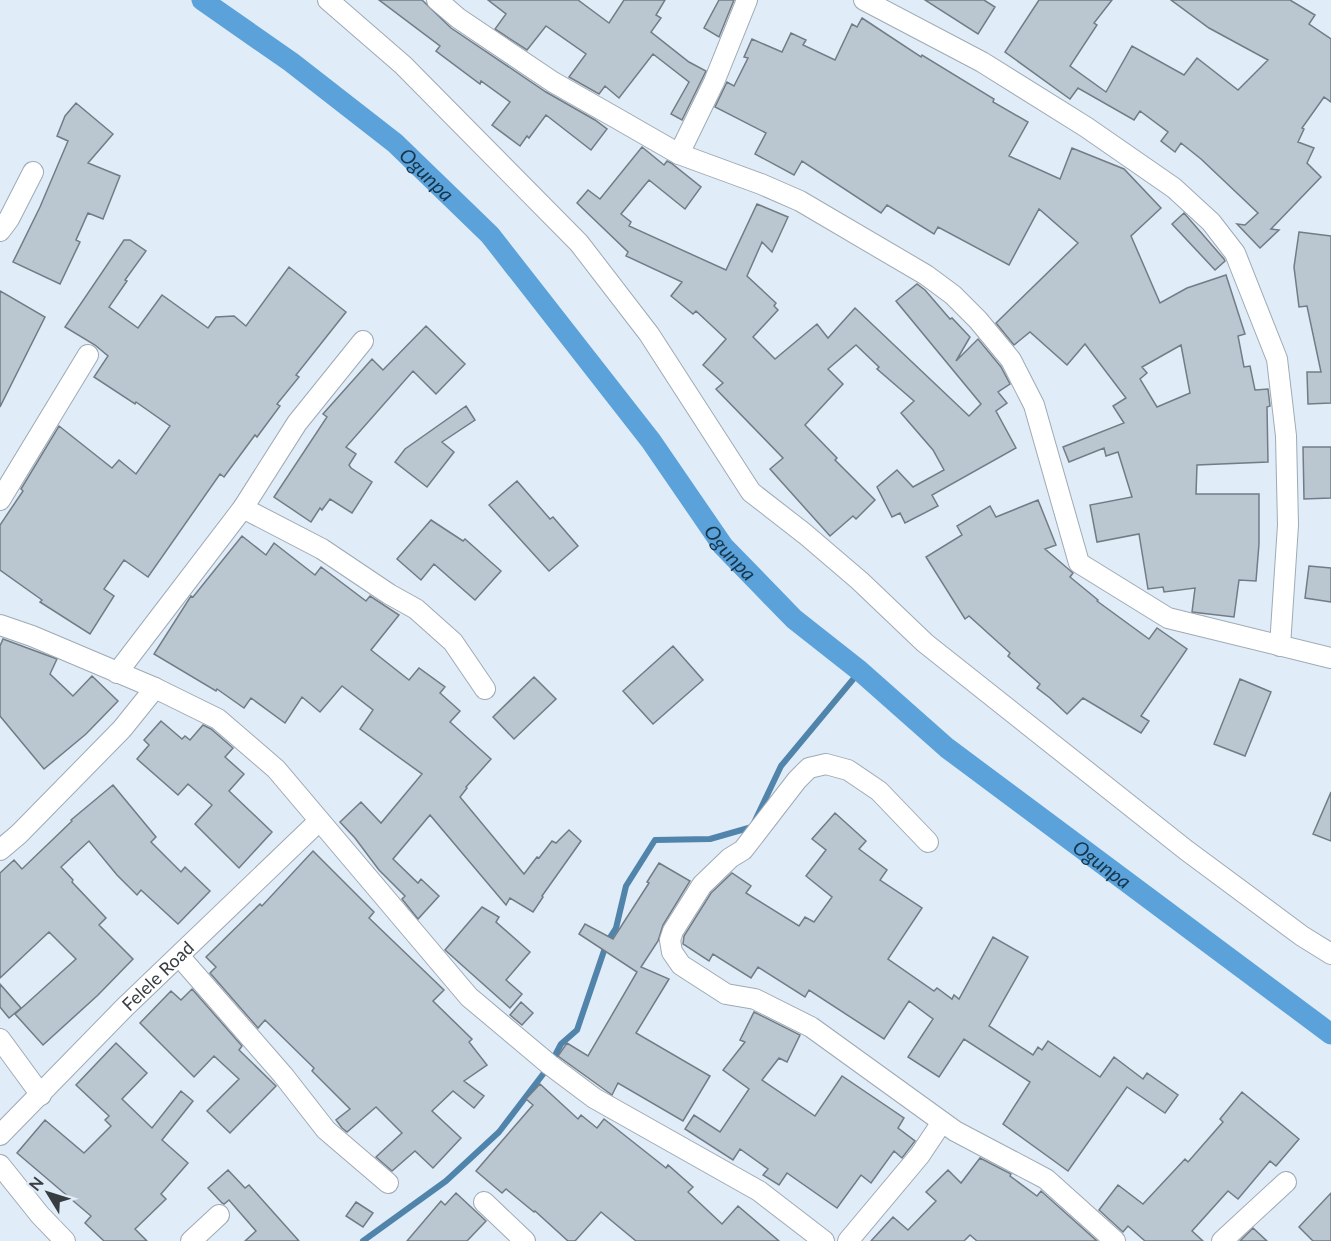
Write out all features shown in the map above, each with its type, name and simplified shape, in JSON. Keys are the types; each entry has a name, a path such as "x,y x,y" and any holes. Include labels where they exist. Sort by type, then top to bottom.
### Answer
{"street":[{"path":"328,0 403,65 579,243 649,333 751,492 860,581 925,643 1186,850 1302,936 1331,954"},
{"path":"437,0 458,18 553,82 679,154 800,201 926,275 953,295 978,320 1011,360 1034,405 1079,563 1167,618 1331,658"},
{"path":"679,154 714,82 747,0"},
{"path":"864,0 982,62 1086,127 1174,188 1211,222 1235,253 1277,359 1286,436 1288,525 1280,646"},
{"path":"0,231 9,219 33,172"},
{"path":"117,673 243,508 297,423 363,341"},
{"path":"0,500 88,355"},
{"path":"243,508 322,549 389,594 416,609 453,642 485,689"},
{"path":"0,625 32,636 155,688 218,719 276,770 469,997 550,1065 594,1098 759,1191 824,1241"},
{"path":"0,849 19,834 122,729 155,688"},
{"path":"928,842 879,791 848,770 826,764 809,768 796,780 743,850 730,858 702,885 673,931 670,940 672,952 681,965 726,994 755,999 812,1027 955,1131 1046,1179 1115,1241"},
{"name":"Felele Road","path":"0,1135 125,1007 320,822"},
{"path":"180,957 283,1075 326,1130 388,1183"},
{"path":"0,1039 41,1095"},
{"path":"848,1241 920,1155 942,1122"},
{"path":"0,1165 64,1241"},
{"path":"1222,1241 1286,1182"},
{"path":"484,1202 525,1241"},
{"path":"191,1241 219,1215"}],"building":[{"path":"379,0 422,0 451,28 546,92 607,129 591,150 546,115 520,146 492,125 510,102 481,81 480,84 436,51 440,46"},
{"path":"488,0 578,0 609,23 624,0 665,0 656,15 661,18 651,32 689,62 706,71 682,120 671,114 689,82 653,54 619,98 605,86 599,94 569,77 586,54 546,26 527,50 495,29 506,14"},
{"path":"719,0 734,0 719,37 704,28"},
{"path":"925,0 984,0 995,7 978,34"},
{"path":"1039,0 1112,0 1094,23 1097,25 1070,66 1106,92 1132,46 1184,75 1197,58 1238,90 1268,60 1209,28 1171,0 1290,0 1315,15 1309,24 1331,39 1331,102 1324,97 1302,128 1304,129 1298,142 1314,148 1307,163 1321,177 1271,229 1279,230 1260,248 1237,224 1245,225 1258,213 1181,143 1175,152 1161,141 1168,132 1140,111 1134,120 1078,88 1070,99 1005,52"},
{"path":"862,18 1028,122 1009,156 1060,179 1072,148 1124,169 1161,208 1131,236 1160,303 1187,288 1226,275 1245,334 1238,336 1244,367 1250,366 1255,390 1268,389 1270,406 1267,407 1268,462 1197,465 1196,494 1259,494 1256,581 1239,580 1234,617 1192,612 1195,588 1164,592 1163,587 1148,589 1139,534 1097,542 1090,505 1132,497 1118,452 1106,456 1104,448 1069,462 1063,447 1124,423 1113,406 1126,398 1085,344 1067,365 1030,332 1014,345 996,323 1078,243 1039,209 1009,265 938,227 934,234 887,205 881,213 802,161 794,175 755,154 766,133 715,107 727,82 734,86 748,58 744,57 752,39 782,52 791,33 806,40 803,45 835,60 852,24 857,27","holes":["1181,345 1190,393 1157,407 1140,379 1147,373 1142,367"]},
{"path":"76,103 113,134 88,163 120,176 103,219 88,213 76,240 80,242 60,284 13,262 40,207 68,141 57,136 65,116"},
{"path":"642,147 664,165 667,161 671,163 701,187 685,209 649,180 621,214 631,222 629,226 726,270 757,204 788,217 772,252 762,242 747,276 776,303 774,306 778,310 753,337 775,359 817,324 828,338 855,308 969,416 981,404 896,301 917,284 970,337 956,361 978,339 1001,367 1010,384 998,392 1007,403 996,411 1016,448 932,495 938,506 905,523 900,513 892,517 877,487 897,470 913,487 944,470 933,450 901,413 914,401 877,369 879,367 856,345 828,369 843,384 805,425 837,458 835,460 875,500 856,519 853,516 830,536 770,469 783,458 716,389 723,383 703,365 726,339 696,311 693,314 671,296 682,282 626,256 628,252 577,203 588,190 600,199"},
{"path":"1184,213 1224,259 1225,261 1215,270 1172,224"},
{"path":"1299,232 1331,236 1331,403 1308,404 1307,372 1321,372 1307,306 1299,307 1294,267"},
{"path":"124,240 130,240 146,251 109,307 138,328 162,295 208,328 216,317 234,316 246,326 289,267 346,312 296,375 299,377 277,404 280,406 257,437 255,435 224,477 220,474 148,577 124,560 104,589 114,596 90,634 40,602 42,600 0,570 0,525 23,491 21,489 59,426 112,468 119,460 136,474 170,426 94,377 108,356 95,345 65,327"},
{"path":"0,291 45,317 0,407"},
{"path":"426,326 465,364 436,394 413,371 346,447 356,454 349,465 351,468 372,482 352,513 330,499 322,510 320,508 311,522 274,497 327,417 323,414 372,359 383,370"},
{"path":"466,406 475,420 442,442 454,452 427,487 395,462 405,449"},
{"path":"1303,447 1331,447 1331,498 1304,499"},
{"path":"517,481 550,519 553,517 578,546 549,571 489,505"},
{"path":"1038,500 1056,545 1045,549 1073,573 1070,577 1097,601 1149,639 1157,628 1187,649 1141,716 1149,721 1141,733 1083,698 1067,714 1037,688 1040,684 1008,656 1010,653 969,616 965,619 926,557 962,535 957,526 990,506 996,517"},
{"path":"431,520 463,541 465,539 501,571 475,600 434,564 421,580 397,559"},
{"path":"242,536 266,555 274,543 315,575 321,567 366,601 370,596 399,615 371,650 409,680 419,668 445,687 440,693 460,711 450,722 491,759 460,797 524,874 552,841 556,843 569,830 581,841 533,912 510,898 506,905 430,815 393,859 418,883 421,879 439,896 418,919 402,899 405,896 379,870 340,822 361,802 381,823 422,774 360,729 373,710 342,686 320,712 302,697 285,723 251,698 244,708 217,689 216,691 154,654 191,596 193,597"},
{"path":"1309,566 1331,568 1331,602 1305,598"},
{"path":"3,639 57,659 50,674 73,696 92,676 118,701 86,734 44,769 0,716 0,646"},
{"path":"673,646 703,680 653,724 623,691"},
{"path":"534,677 556,699 514,739 493,717"},
{"path":"1240,679 1271,692 1245,756 1214,744"},
{"path":"161,721 182,739 185,736 190,740 203,725 233,748 225,757 244,774 229,791 272,832 239,868 195,824 212,805 188,784 178,795 137,759 149,745 144,740"},
{"path":"113,785 156,837 151,842 181,872 185,867 210,891 178,924 141,890 137,895 89,841 61,867 106,918 99,925 133,959 98,995 43,1045 15,1014 76,959 49,932 0,978 0,873 14,860 22,869 71,820"},
{"path":"1331,792 1331,841 1313,834"},
{"path":"835,813 866,841 859,849 887,870 880,880 922,908 888,959 934,991 937,988 952,999 954,995 959,999 993,937 1028,957 989,1026 1033,1055 1038,1047 1042,1050 1048,1041 1100,1077 1114,1057 1143,1079 1147,1073 1178,1095 1165,1113 1127,1087 1068,1171 1003,1124 1030,1082 964,1039 939,1077 908,1057 933,1019 909,1001 884,1039 809,990 805,997 758,967 751,978 713,954 709,961 683,944 684,936 711,893 732,873 751,886 746,893 799,926 805,917 814,922 832,897 806,876 826,850 812,839"},
{"path":"313,851 374,912 369,918 444,990 433,1001 472,1039 469,1042 487,1065 464,1081 484,1096 474,1108 453,1091 432,1111 461,1138 433,1168 415,1151 392,1171 376,1157 402,1133 376,1107 347,1132 342,1128 336,1120 350,1109 312,1071 314,1068 265,1020 258,1028 210,973 216,967 206,957 260,904 262,906"},
{"path":"659,863 690,881 663,925 658,941 641,967 669,979 636,1033 710,1076 683,1121 618,1083 612,1095 558,1056 567,1043 588,1056 637,972 579,934 585,924 613,939 649,883 647,882"},
{"path":"482,907 499,917 496,922 530,952 506,980 522,994 510,1008 445,950"},
{"path":"0,984 21,1008 9,1018 0,1007"},
{"path":"192,989 242,1046 239,1050 276,1086 230,1133 207,1111 239,1079 214,1056 194,1077 140,1023 171,991 181,1000"},
{"path":"521,1002 533,1013 522,1025 510,1015"},
{"path":"754,1012 800,1035 787,1062 779,1058 762,1080 815,1116 842,1076 904,1118 898,1128 915,1141 902,1158 894,1151 871,1183 861,1175 837,1208 787,1173 779,1185 763,1175 768,1169 740,1149 733,1160 685,1129 694,1115 720,1132 749,1089 723,1070 745,1042 740,1040"},
{"path":"116,1043 147,1073 122,1099 152,1128 181,1091 193,1101 162,1140 188,1163 161,1194 166,1199 135,1229 147,1241 104,1241 85,1223 91,1216 17,1153 45,1120 84,1153 111,1126 105,1120 109,1116 76,1085"},
{"path":"540,1084 578,1119 581,1115 597,1128 604,1119 666,1168 668,1165 693,1187 688,1192 722,1224 738,1206 779,1241 636,1241 601,1212 575,1241 568,1241 535,1211 506,1189 502,1193 476,1171 533,1105 526,1099"},
{"path":"1242,1092 1299,1139 1276,1166 1270,1161 1238,1199 1228,1191 1192,1231 1203,1241 1145,1241 1128,1226 1123,1232 1099,1210 1118,1185 1143,1204 1185,1159 1188,1162 1223,1122 1220,1119"},
{"path":"980,1158 1011,1174 1010,1176 1037,1196 1041,1191 1097,1241 977,1241 970,1235 964,1241 871,1241 893,1217 908,1230 936,1201 926,1192 948,1170 961,1183"},
{"path":"228,1170 245,1188 249,1185 299,1241 245,1241 256,1231 229,1200 222,1203 208,1188"},
{"path":"456,1193 486,1221 467,1241 407,1241 441,1201 445,1205"},
{"path":"1331,1193 1331,1241 1313,1241 1299,1227"},
{"path":"356,1202 373,1213 363,1227 346,1216"},
{"path":"1253,1228 1267,1241 1240,1241"}],"waterway":[{"name":"Ogunpa","path":"202,0 291,62 395,143 490,235 651,441 723,546 794,619 860,671 947,748 1331,1034"},
{"path":"363,1241 446,1181 499,1132 550,1065 561,1044 577,1030 607,942 616,928 626,886 655,840 710,839 752,827 781,766 860,671"}]}
